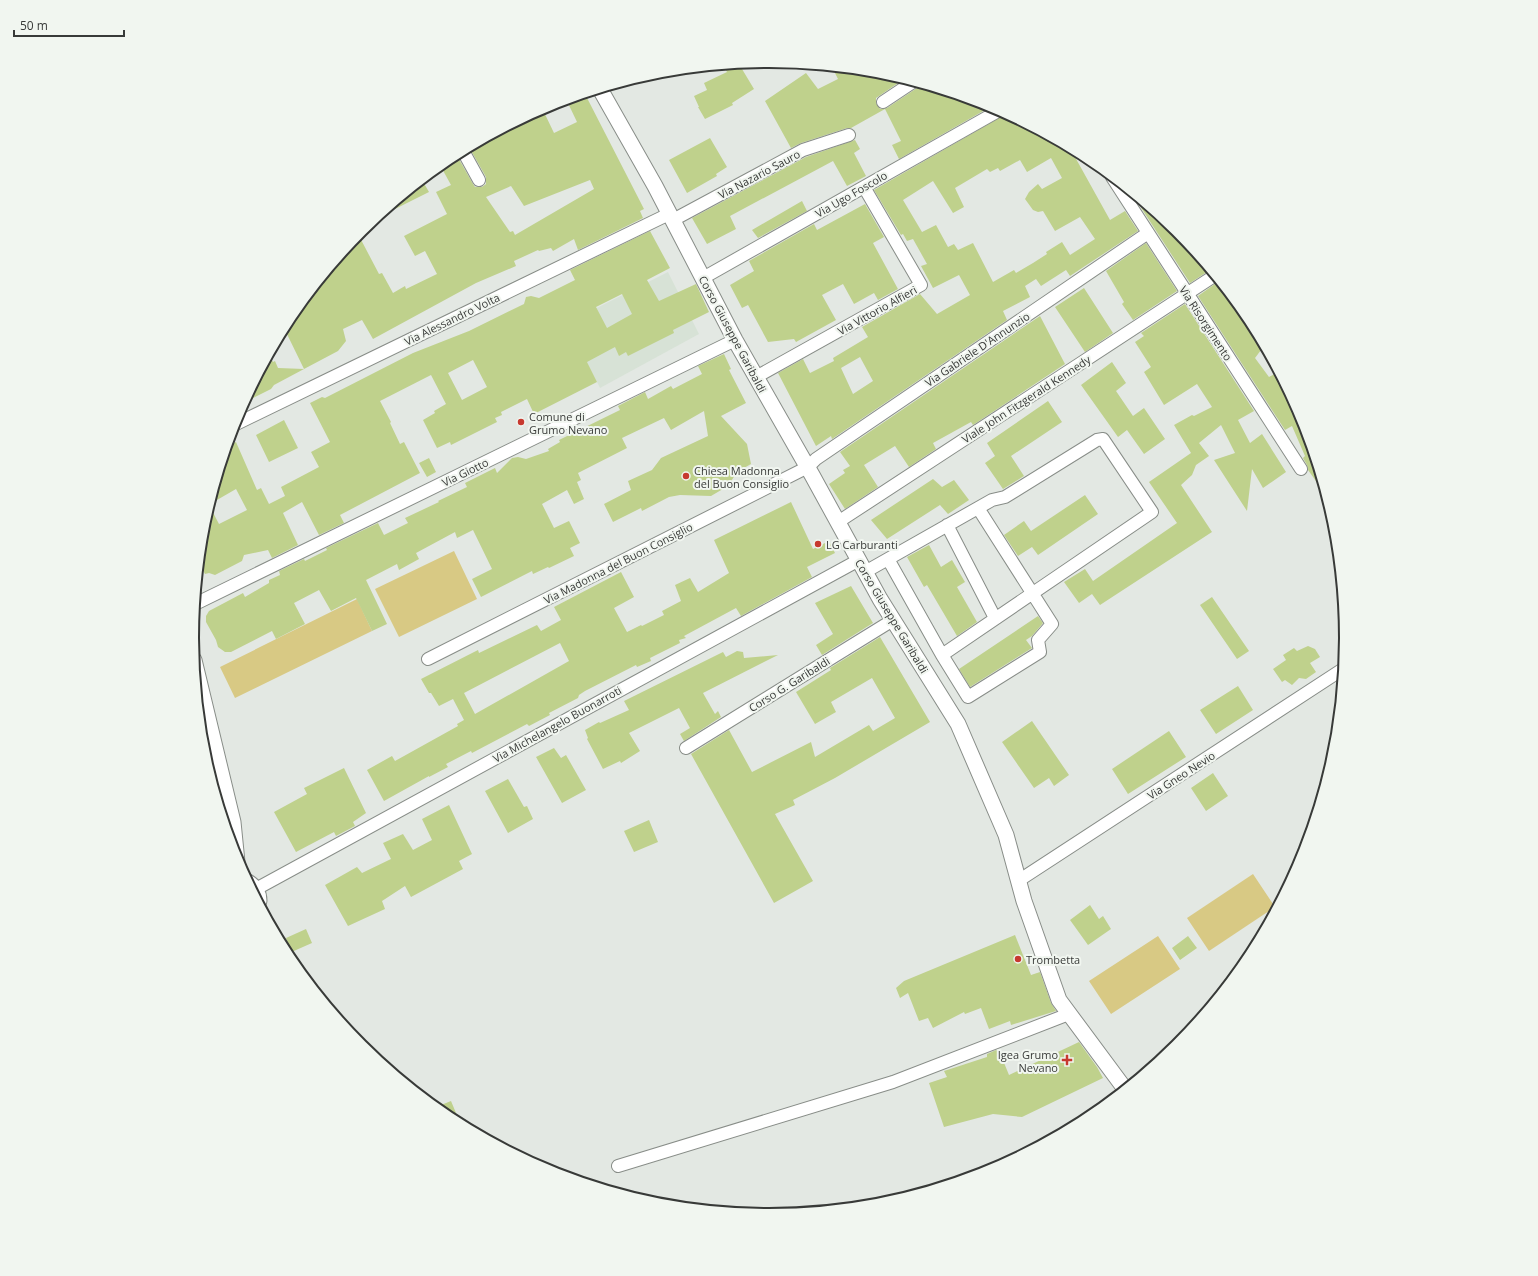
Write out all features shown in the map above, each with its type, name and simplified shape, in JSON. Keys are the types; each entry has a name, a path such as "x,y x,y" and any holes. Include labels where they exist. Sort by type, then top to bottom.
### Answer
{"street":[{"path":"883,102 908,85"},
{"name":"Corso Giuseppe Garibaldi","path":"602,93 671,217 735,340 808,467 862,566 893,620 958,724 1006,835 1024,901 1059,1000 1122,1085"},
{"name":"Via Ugo Foscolo","path":"703,278 993,114"},
{"name":"Via Nazario Sauro","path":"671,217 803,150 849,135"},
{"path":"466,156 479,180"},
{"name":"Via Vittorio Alfieri","path":"756,377 921,286 864,187"},
{"name":"Via Risorgimento","path":"1120,189 1301,469"},
{"name":"Via Alessandro Volta","path":"241,421 671,217"},
{"name":"Via Gabriele D'Annunzio","path":"808,467 816,459 1148,233"},
{"name":"Viale John Fitzgerald Kennedy","path":"838,522 1211,278"},
{"name":"Via Giotto","path":"200,602 735,340"},
{"name":"Via Michelangelo Buonarroti","path":"258,889 862,566 888,559 992,500 1005,497 1097,440 1103,439 1152,512 1033,593"},
{"name":"Via Madonna del Buon Consiglio","path":"428,659 808,467"},
{"path":"888,559 942,655 968,697 1040,652 1038,640 1052,624 978,508"},
{"path":"947,525 995,618"},
{"path":"942,655 1033,593"},
{"name":"Corso G. Garibaldi","path":"686,748 893,620"},
{"name":"Via Gneo Nevio","path":"1018,881 1338,672"},
{"path":"202,693 233,822 234,835"},
{"path":"618,1166 893,1082 1069,1014"}],"shaded area":[{"path":"668,272 699,334 600,388 567,323"},
{"path":"454,551 477,599 399,637 375,589"},
{"path":"357,599 372,631 235,698 220,667"},
{"path":"1253,874 1273,904 1269,911 1209,951 1187,918"},
{"path":"1158,936 1180,969 1111,1014 1089,981"}],"building":[{"path":"742,69 754,89 732,103 733,105 705,119 694,96 707,90 704,83 727,72 726,70"},
{"path":"835,72 898,83 876,98 876,103 880,109 887,108 918,87 985,110 899,159 892,145 901,141 885,109 851,128 801,143 791,148 765,101 806,73 818,89 838,79"},
{"path":"587,98 644,209 640,211 643,218 578,250 574,239 553,251 551,248 538,250 514,261 516,266 476,283 373,339 362,320 343,329 346,341 338,351 304,369 287,334 317,291 340,262 361,240 379,274 382,273 393,293 405,286 406,289 437,274 425,251 415,256 404,236 447,214 436,192 451,185 443,171 459,160 475,187 482,187 486,184 486,177 472,152 545,114 554,133 577,122 569,104","holes":["590,180 594,189 515,235 513,231 510,232 486,197 511,186 524,206"]},
{"path":"1000,117 1054,144 1075,157 1110,220 1125,211 1138,231 1070,276 1066,270 1041,286 1036,279 1025,286 1030,297 1003,311 1007,320 832,439 831,436 816,446 778,373 803,359 810,373 834,361 833,358 868,337 862,327 920,294 937,314 970,295 959,275 933,288 921,266 927,264 913,239 907,241 903,234 901,235 874,190","holes":["1051,158 1062,178 1042,189 1038,184 1029,192 1025,199 1033,210 1038,212 1043,211 1055,231 1080,217 1095,239 1070,255 1062,242 1046,252 1047,254 1016,273 1014,270 993,282 973,243 958,250 954,244 948,247 936,225 922,232 903,200 933,181 953,213 964,207 955,188 987,169 990,172 998,168 1000,171 1020,160 1027,172","860,357 873,381 853,394 841,368"]},
{"path":"710,138 727,167 716,174 717,176 687,193 669,160"},
{"path":"855,140 860,149 854,153 866,176 847,186 833,161 730,216 736,229 707,244 692,218 806,157"},
{"path":"424,184 429,192 395,209 394,208"},
{"path":"802,201 807,211 758,238 752,230"},
{"path":"865,204 884,237 873,243 898,289 878,300 874,293 854,304 843,284 822,295 836,320 796,342 794,339 768,342 748,305 742,308 730,285 754,271 749,261 814,224 817,230"},
{"path":"1139,204 1172,235 1206,272 1190,283"},
{"path":"650,231 670,268 647,280 659,301 696,284 709,312 673,330 674,333 628,356 626,352 619,356 615,347 587,362 597,382 534,414 527,399 501,412 502,415 495,418 497,422 451,445 450,442 437,448 423,420 446,404 431,375 380,401 400,444 404,442 420,473 340,515 344,523 319,535 302,502 283,513 298,545 272,558 268,550 244,555 242,561 215,575 209,573 205,574 203,571 204,564 213,513 219,524 247,510 236,489 216,501 233,443 236,442 257,490 261,488 269,504 285,496 281,487 319,467 311,452 330,442 310,403 322,397 325,398 413,353 469,331 524,304 526,297 531,296 539,298 575,280 570,270","holes":["622,294 632,314 607,328 596,307","473,360 487,387 462,400 448,373"]},
{"path":"1146,243 1177,291 1133,320 1122,304 1124,302 1106,271"},
{"path":"1215,284 1243,321 1261,350 1255,358 1269,377 1274,374 1296,420 1318,484 1308,470 1303,458 1305,456 1292,426 1285,430 1198,296"},
{"path":"1084,288 1113,333 1085,352 1055,307"},
{"path":"1185,304 1254,411 1238,420 1250,443 1262,434 1286,472 1263,488 1252,469 1247,511 1214,460 1235,453 1221,425 1199,443 1209,456 1196,465 1192,475 1181,485 1212,532 1100,605 1092,594 1079,603 1064,582 1085,569 1093,581 1177,523 1149,482 1191,453 1174,425 1192,415 1194,416 1212,407 1197,384 1164,405 1144,372 1151,367 1135,342 1144,336 1141,333"},
{"path":"1040,316 1065,364 973,425 971,422 933,443 936,449 909,467 895,446 864,465 878,487 845,509 829,484 845,473 843,470 850,466 840,452"},
{"path":"724,354 731,369 729,370 746,403 721,416 747,444 751,464 737,472 728,486 711,496 680,495 669,497 642,511 641,508 613,522 604,504 631,490 628,481 652,470 661,458 708,436 704,411 671,430 664,418 622,438 627,448 578,473 581,480 577,482 584,499 574,504 567,490 542,504 554,528 569,521 580,543 570,548 574,556 533,574 532,571 481,597 472,579 492,569 473,530 457,538 455,532 416,553 419,559 399,570 397,564 366,580 387,624 372,631 356,598 331,611 319,590 294,603 305,624 276,639 272,631 231,652 225,652 218,647 216,640 206,622 206,616 209,611 243,593 245,597 269,583 269,580 280,575 279,571 304,559 305,561 327,550 326,548 378,523 384,535 408,523 405,518 467,487 465,483 495,468 497,473 512,458 518,457 526,459 549,451 548,449 560,442 559,440 620,410 618,406 645,392 648,399 671,386 673,389 702,374 698,366"},
{"path":"272,360 273,362 275,361 278,368 304,369 274,385 271,389 252,398"},
{"path":"1112,362 1126,383 1116,391 1133,416 1144,408 1165,439 1144,454 1127,430 1118,437 1081,385"},
{"path":"1048,401 1062,422 1011,456 1024,476 1003,489 985,463 995,456 987,443"},
{"path":"284,420 298,448 269,462 256,435"},
{"path":"429,458 436,472 427,477 419,463"},
{"path":"933,479 942,487 954,480 969,500 948,514 940,505 887,539 871,520"},
{"path":"1085,495 1098,514 1038,555 1032,547 1018,556 1004,535 1024,521 1031,531"},
{"path":"791,502 813,549 829,541 835,553 807,567 812,577 741,616 736,608 684,636 686,638 679,640 680,643 650,658 651,661 637,667 636,665 585,691 579,695 578,698 549,713 550,715 529,726 527,724 472,753 471,751 446,764 448,767 384,801 367,770 392,756 395,761 458,726 457,724 464,720 453,699 439,706 421,679 478,650 479,653 537,625 541,631 561,620 554,607 621,572 634,597 614,608 627,632 641,625 642,626 664,615 662,611 681,601 675,585 690,578 698,592 729,573 714,540","holes":["560,643 569,661 475,714 464,693"]},
{"path":"929,545 941,567 952,560 965,582 957,587 977,622 957,636 927,585 924,587 907,557"},
{"path":"851,586 873,623 822,655 816,645 833,634 815,603"},
{"path":"1212,597 1249,651 1237,659 1200,605"},
{"path":"1038,616 1043,623 1032,636 1026,640 1032,648 970,687 959,669"},
{"path":"880,637 930,722 835,778 793,800 795,805 775,814 813,881 774,903 691,754 729,730 752,772 811,742 815,757 869,725 873,731 895,718 872,678 831,702 836,712 815,724 796,692 831,670 830,668"},
{"path":"1308,646 1315,649 1320,657 1310,663 1316,672 1306,679 1299,678 1292,685 1285,680 1282,682 1273,669 1286,660 1283,655 1294,648 1297,651"},
{"path":"737,651 743,652 744,658 778,655 703,693 715,714 718,711 721,717 684,741 680,734 690,728 679,708 629,733 640,751 621,763 620,761 603,769 587,739 585,730 599,722 600,723 629,710 624,701 723,652 726,657"},
{"path":"1238,686 1253,710 1216,734 1200,710"},
{"path":"1032,721 1069,775 1054,786 1049,778 1034,788 1002,742"},
{"path":"1169,731 1186,757 1128,794 1112,769"},
{"path":"554,748 561,758 566,755 586,790 562,803 536,757"},
{"path":"344,768 366,813 353,822 355,826 336,836 334,832 296,852 274,812 307,794 304,788"},
{"path":"1213,773 1228,796 1206,811 1191,788"},
{"path":"508,779 524,807 527,806 533,819 508,833 485,791"},
{"path":"449,805 472,854 459,861 463,869 411,897 405,886 382,901 385,909 348,926 325,885 357,867 362,873 391,859 383,843 403,834 413,850 432,840 422,819"},
{"path":"649,820 658,842 634,852 624,831"},
{"path":"1090,905 1099,919 1103,916 1111,929 1088,945 1070,920"},
{"path":"306,929 312,943 293,951 286,938"},
{"path":"1015,935 1031,975 1040,972 1051,1003 1056,1011 1011,1025 1010,1021 989,1029 981,1008 965,1014 964,1012 933,1028 928,1018 919,1021 908,993 900,998 896,988 904,981"},
{"path":"1188,936 1197,948 1180,960 1172,948"},
{"path":"1079,1042 1103,1078 1022,1117 993,1114 944,1127 929,1083 947,1077 944,1071 987,1057 987,1054 996,1050 1000,1053 1009,1075"},
{"path":"451,1101 457,1115 452,1112 442,1105"}],"place":[{"name":"Comune di Grumo Nevano","path":"521,422"},
{"name":"Chiesa Madonna del Buon Consiglio","path":"686,476"},
{"name":"LG Carburanti","path":"818,544"},
{"name":"Trombetta","path":"1018,959"},
{"name":"Igea Grumo Nevano","path":"1067,1060"}]}
